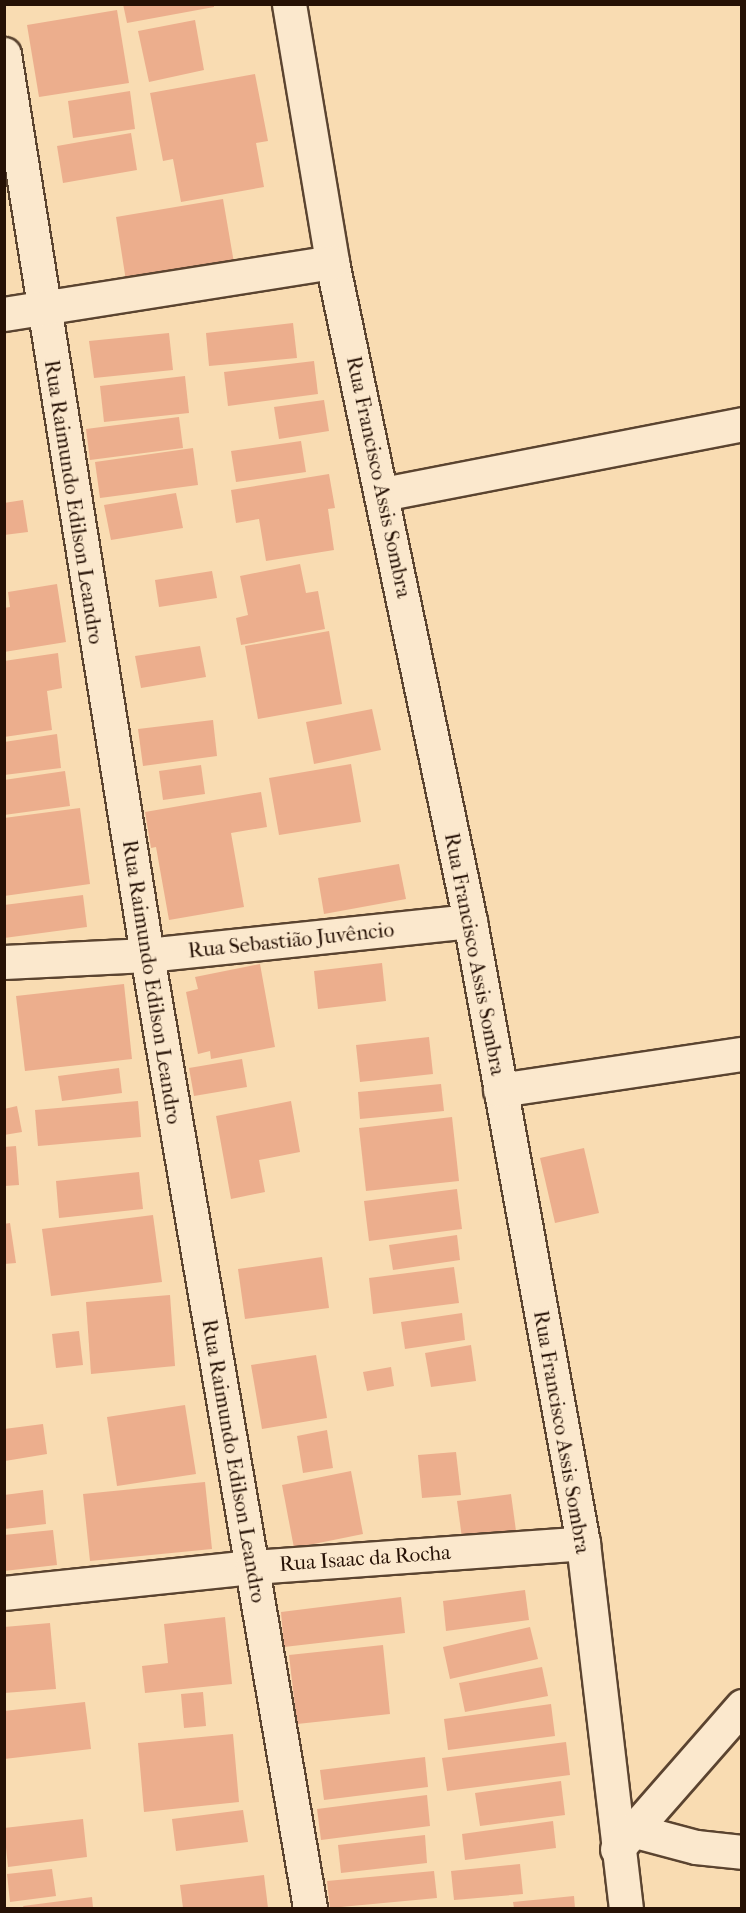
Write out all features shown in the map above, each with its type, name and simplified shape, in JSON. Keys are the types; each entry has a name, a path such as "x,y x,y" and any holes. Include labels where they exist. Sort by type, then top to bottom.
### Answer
{"street":[{"name":"Rua Francisco Assis Sombra","path":"289,4 332,262 383,494 470,921 583,1543 625,1839 626,1908"},
{"name":"Rua Raimundo Edilson Leandro","path":"4,54 147,955 310,1908"},
{"path":"4,314 332,262"},
{"path":"383,494 741,424"},
{"name":"Rua Sebastião Juvêncio","path":"4,962 147,955 470,921"},
{"path":"500,1090 741,1054"},
{"name":"Rua Isaac da Rocha","path":"4,1593 252,1567 583,1543"},
{"path":"625,1839 741,1706"},
{"path":"625,1839 741,1852"}],"building":[{"path":"123,4 214,4 214,7 127,23"},
{"path":"117,10 129,83 39,97 27,25"},
{"path":"195,20 204,70 149,82 138,31"},
{"path":"255,74 268,141 256,143 264,187 181,202 173,159 163,161 150,93"},
{"path":"130,91 135,129 73,138 68,101"},
{"path":"131,133 137,170 63,183 57,146"},
{"path":"223,199 234,263 126,281 116,217"},
{"path":"293,323 297,358 209,366 206,333"},
{"path":"169,333 173,370 94,378 89,341"},
{"path":"314,361 318,394 228,406 224,372"},
{"path":"185,376 189,413 104,422 100,386"},
{"path":"324,400 329,431 279,439 274,407"},
{"path":"179,417 183,448 90,460 86,429"},
{"path":"301,441 306,472 236,482 231,451"},
{"path":"193,448 198,485 100,498 95,462"},
{"path":"329,474 335,508 328,509 334,550 266,561 259,519 236,523 231,490"},
{"path":"176,493 183,528 111,540 104,505"},
{"path":"23,500 28,532 4,535 4,503"},
{"path":"300,564 306,593 318,591 325,629 241,645 236,618 248,615 240,576"},
{"path":"212,571 217,598 159,607 155,580"},
{"path":"57,584 66,642 4,652 4,608 10,607 8,592"},
{"path":"329,631 342,704 258,719 245,646"},
{"path":"200,646 206,677 141,688 135,656"},
{"path":"58,653 62,688 47,691 52,730 4,737 4,661"},
{"path":"372,709 381,750 314,764 306,722"},
{"path":"213,720 217,756 143,766 138,729"},
{"path":"57,734 61,768 4,775 4,742"},
{"path":"351,764 361,822 279,835 269,778"},
{"path":"201,765 205,794 163,800 159,771"},
{"path":"65,771 70,806 4,815 4,780"},
{"path":"261,792 267,827 231,833 244,907 169,920 156,847 151,848 145,812"},
{"path":"80,808 90,884 4,896 4,818"},
{"path":"399,864 406,899 324,914 318,878"},
{"path":"83,895 87,927 4,938 4,905"},
{"path":"382,963 386,1001 318,1009 314,971"},
{"path":"260,964 275,1047 211,1059 210,1051 198,1054 186,992 198,989 195,977"},
{"path":"124,984 132,1059 25,1071 16,996"},
{"path":"429,1037 433,1074 360,1082 356,1045"},
{"path":"242,1059 247,1087 194,1096 189,1068"},
{"path":"119,1068 122,1093 62,1101 58,1076"},
{"path":"441,1084 444,1111 360,1119 358,1092"},
{"path":"138,1101 141,1137 38,1146 35,1110"},
{"path":"291,1101 300,1152 259,1160 265,1192 231,1199 216,1116"},
{"path":"17,1106 22,1132 4,1135 4,1109"},
{"path":"452,1117 459,1181 366,1191 359,1128"},
{"path":"16,1146 19,1185 4,1186 4,1147"},
{"path":"584,1148 599,1213 555,1223 540,1158"},
{"path":"139,1172 143,1209 59,1218 56,1181"},
{"path":"457,1189 462,1229 369,1241 364,1201"},
{"path":"153,1215 162,1282 51,1296 42,1229"},
{"path":"10,1223 16,1263 4,1264 4,1224"},
{"path":"457,1235 460,1260 393,1270 389,1245"},
{"path":"322,1257 329,1308 245,1319 238,1269"},
{"path":"454,1267 459,1303 373,1314 369,1278"},
{"path":"170,1295 175,1366 91,1374 86,1302"},
{"path":"462,1313 465,1340 405,1349 401,1322"},
{"path":"79,1331 83,1365 56,1368 52,1334"},
{"path":"471,1345 476,1381 431,1387 425,1353"},
{"path":"316,1355 327,1418 262,1429 251,1365"},
{"path":"391,1367 394,1386 367,1391 363,1372"},
{"path":"185,1405 196,1474 117,1486 107,1417"},
{"path":"43,1424 47,1454 5,1461 4,1429"},
{"path":"327,1430 333,1468 303,1473 297,1436"},
{"path":"456,1452 461,1495 422,1498 418,1455"},
{"path":"351,1471 363,1534 294,1548 282,1485"},
{"path":"205,1482 212,1549 90,1561 83,1494"},
{"path":"43,1490 46,1524 4,1529 4,1495"},
{"path":"511,1494 516,1531 462,1538 457,1501"},
{"path":"53,1530 57,1565 4,1571 4,1535"},
{"path":"525,1590 529,1620 446,1631 443,1601"},
{"path":"401,1597 405,1633 284,1647 281,1612"},
{"path":"225,1617 232,1684 145,1693 142,1666 168,1663 164,1624"},
{"path":"50,1623 56,1689 4,1693 4,1627"},
{"path":"530,1627 538,1659 450,1679 443,1647"},
{"path":"383,1645 390,1714 297,1724 289,1655"},
{"path":"542,1667 548,1696 465,1712 459,1683"},
{"path":"203,1692 206,1726 184,1728 181,1694"},
{"path":"85,1702 91,1749 4,1759 4,1711"},
{"path":"551,1704 555,1736 448,1750 444,1719"},
{"path":"233,1734 239,1802 144,1812 138,1743"},
{"path":"566,1742 570,1775 447,1791 442,1758"},
{"path":"425,1757 428,1787 324,1800 320,1770"},
{"path":"561,1781 565,1815 480,1826 475,1793"},
{"path":"427,1795 430,1826 321,1840 317,1809"},
{"path":"243,1810 248,1842 176,1851 172,1819"},
{"path":"83,1819 87,1857 8,1867 4,1828"},
{"path":"553,1821 556,1848 465,1860 462,1834"},
{"path":"425,1835 427,1863 341,1873 338,1845"},
{"path":"520,1864 523,1894 454,1900 451,1871"},
{"path":"52,1869 56,1896 10,1902 7,1874"},
{"path":"434,1871 437,1898 330,1908 327,1881"},
{"path":"264,1875 268,1908 183,1908 180,1885"},
{"path":"574,1896 575,1908 514,1908 513,1902"},
{"path":"92,1897 93,1908 24,1908 23,1906"}]}
